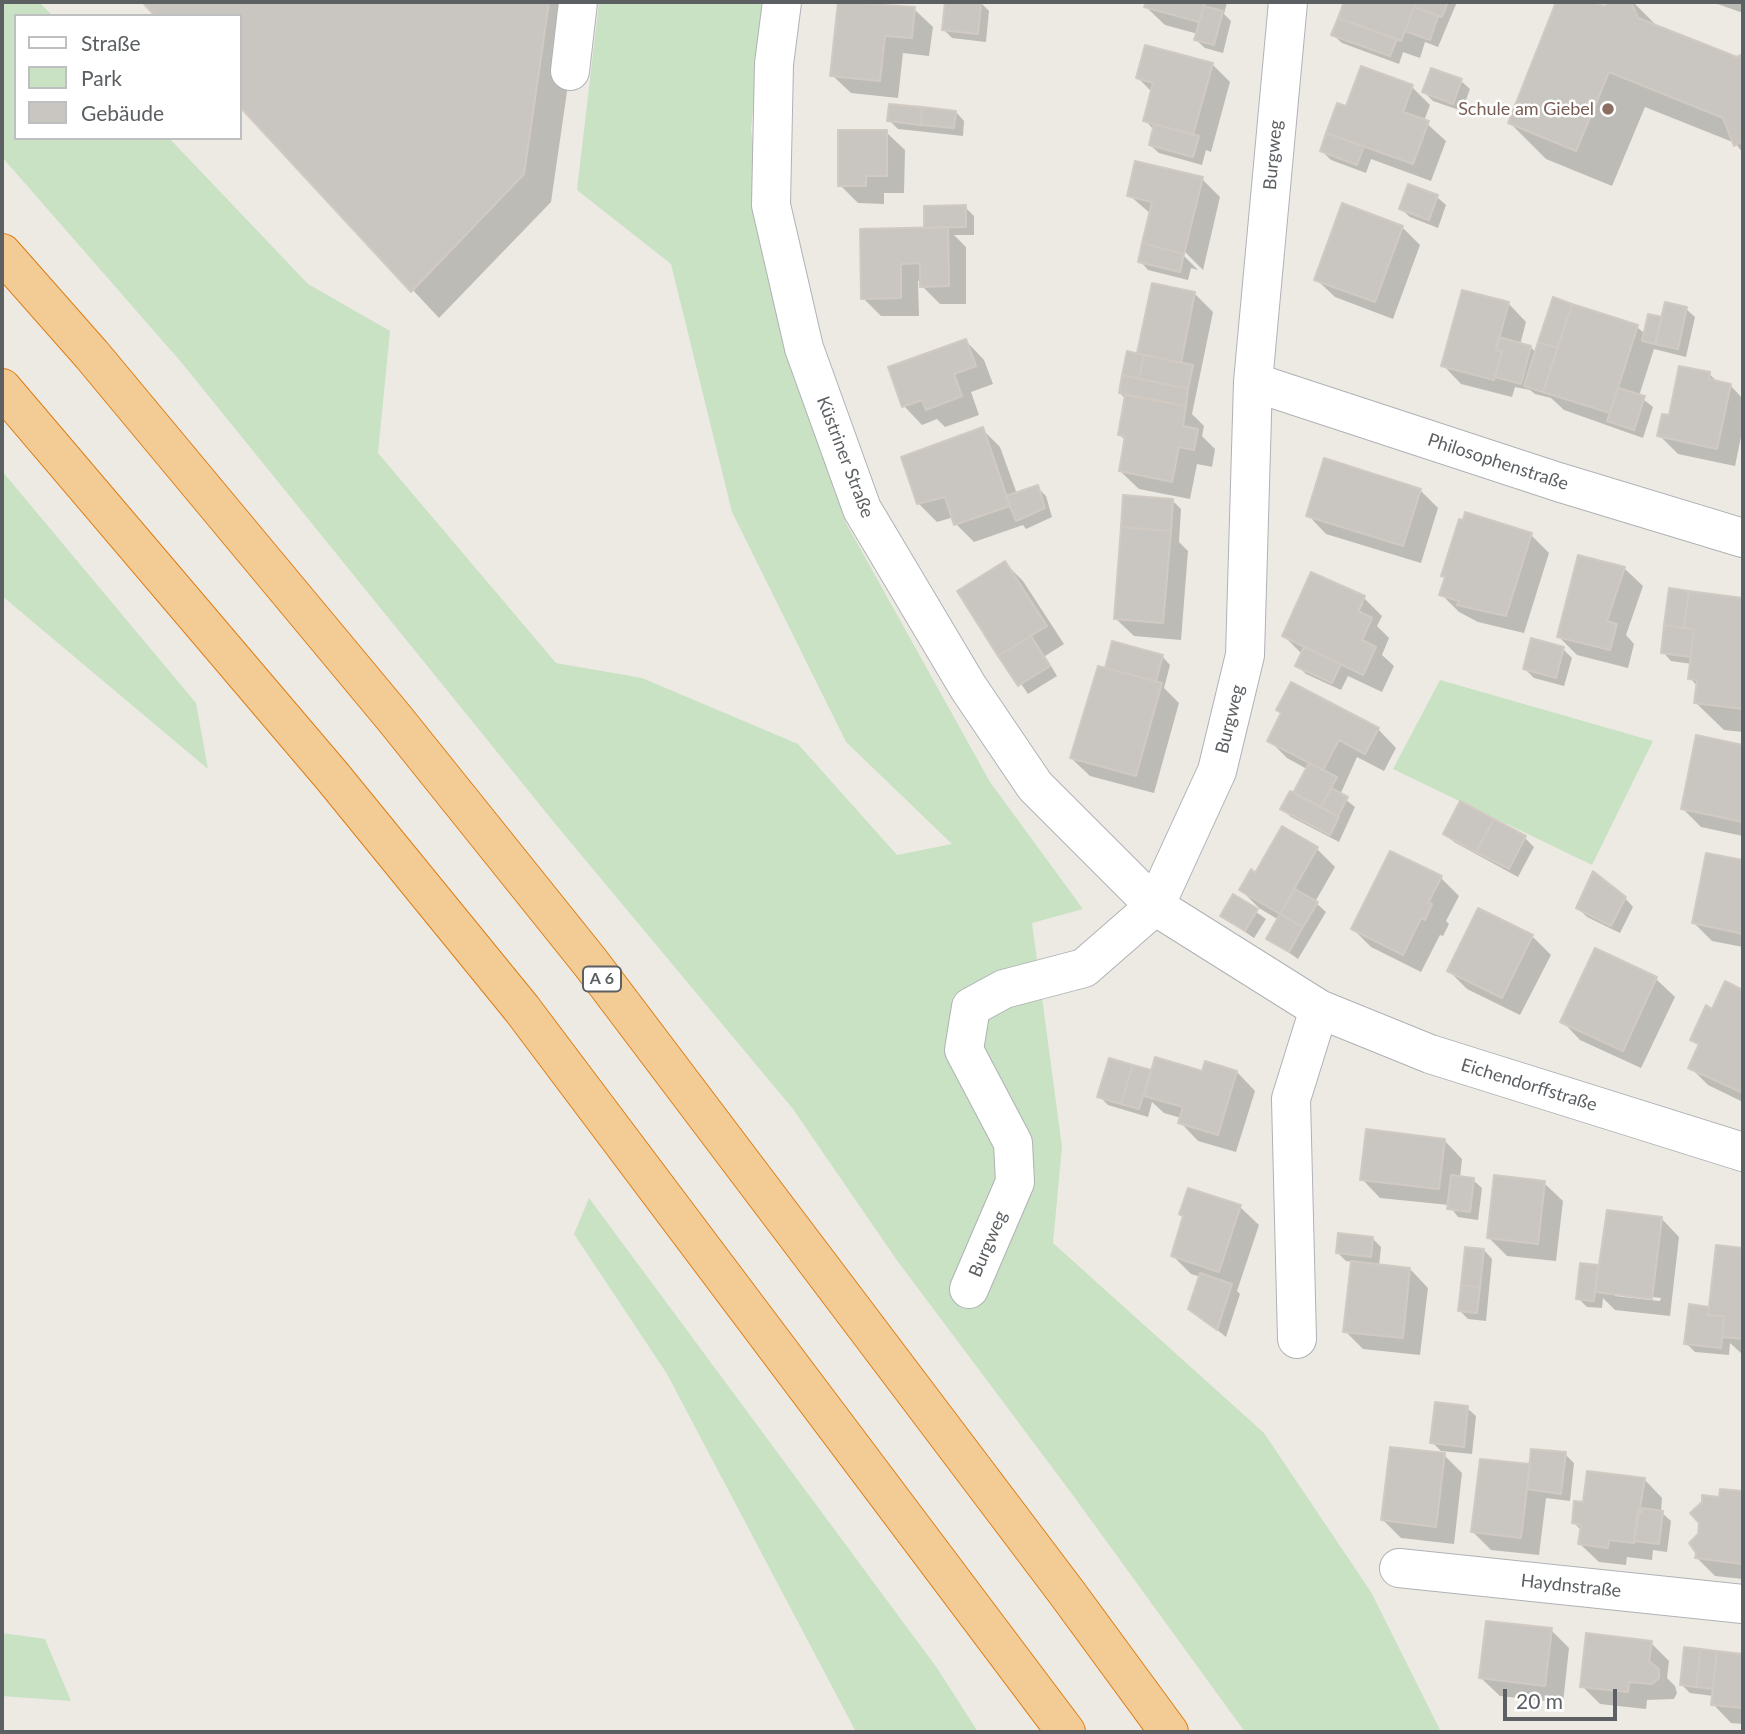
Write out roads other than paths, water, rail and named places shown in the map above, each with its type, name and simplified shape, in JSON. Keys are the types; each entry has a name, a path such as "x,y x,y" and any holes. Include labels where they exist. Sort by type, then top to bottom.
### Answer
{"highway":[{"name":"A 6","path":"2,253 92,355 386,708 590,962 1043,1560 1169,1732"},
{"path":"2,388 332,776 522,1009 1066,1732"}],"street":[{"path":"570,71 578,2"},
{"name":"Küstriner Straße","path":"782,2 774,64 771,205 804,348 862,509 968,687 1035,786 1155,906"},
{"name":"Burgweg","path":"969,1289 1015,1182 1013,1143 964,1050 971,1007 1004,989 1084,968 1155,906 1217,771 1245,655 1253,382 1289,2"},
{"name":"Philosophenstraße","path":"1253,382 1558,482 1743,538"},
{"name":"Eichendorffstraße","path":"1155,906 1319,1009 1430,1054 1743,1152"},
{"path":"1297,1339 1291,1099 1319,1009"},
{"name":"Haydnstraße","path":"1399,1568 1743,1604"}],"place":[{"name":"Schule am Giebel","path":"1608,109"}]}
